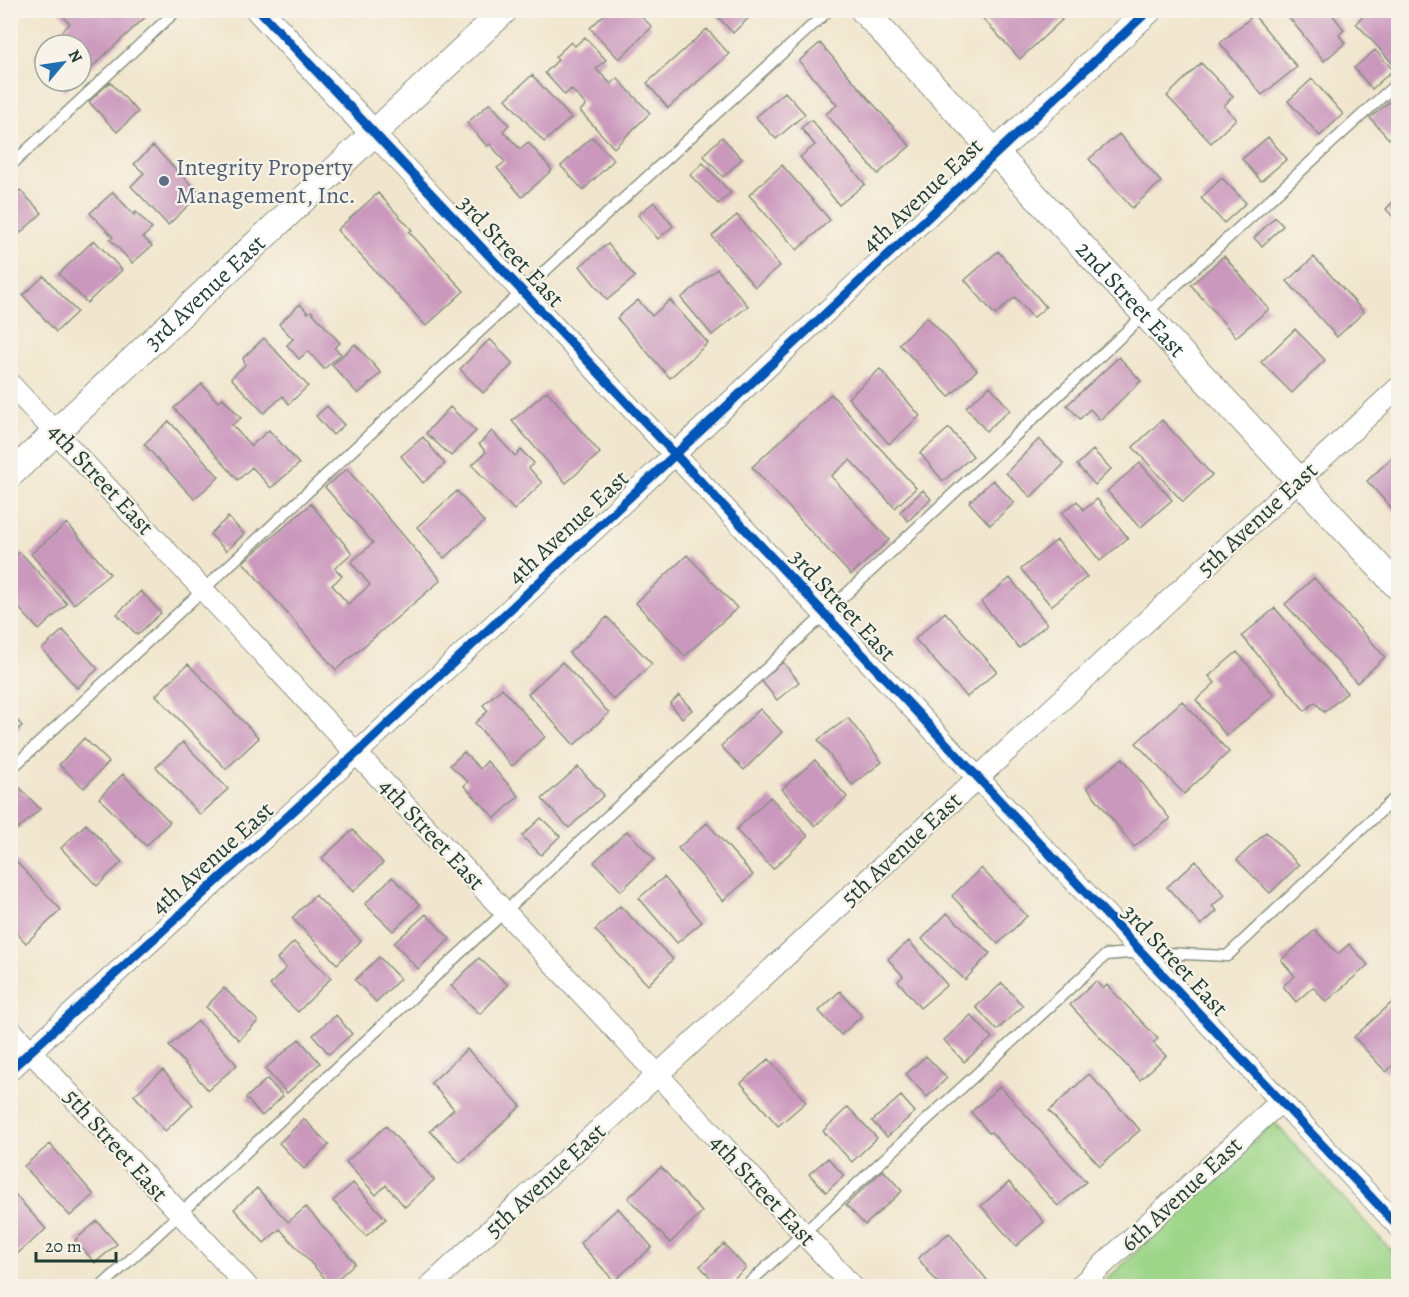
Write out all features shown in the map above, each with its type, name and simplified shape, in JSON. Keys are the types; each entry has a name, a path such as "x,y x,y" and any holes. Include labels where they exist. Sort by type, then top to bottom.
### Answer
{"street":[{"name":"3rd Street East","path":"260,10 1398,1226"},
{"name":"3rd Avenue East","path":"10,475 505,10"},
{"name":"2nd Street East","path":"863,10 1398,587"},
{"name":"4th Avenue East","path":"10,1070 357,753 1149,10"},
{"name":"4th Street East","path":"10,384 658,1075 852,1287"},
{"name":"5th Avenue East","path":"430,1287 1398,387"},
{"name":"5th Street East","path":"10,1029 32,1050 179,1214 248,1287"},
{"name":"6th Avenue East","path":"1080,1287 1281,1101"}],"lane":[{"path":"10,166 177,10"},
{"path":"10,770 522,292 830,10"},
{"path":"102,1287 1145,314 1398,82"},
{"path":"746,1287 1107,955 1142,952 1227,956 1398,795"}],"green space":[{"path":"1274,1122 1398,1258 1398,1286 1100,1286"}],"building":[{"path":"58,10 153,10 93,66 93,33 60,33 70,24"},
{"path":"609,10 635,10 652,27 619,59 590,28"},
{"path":"723,10 757,10 733,33 717,16"},
{"path":"975,10 1053,10 1062,20 1020,59"},
{"path":"1283,10 1329,10 1344,30 1339,35 1345,43 1324,61"},
{"path":"1369,10 1398,10 1398,62 1395,66 1356,23"},
{"path":"1254,15 1297,67 1262,95 1220,43"},
{"path":"707,29 729,54 668,108 647,83"},
{"path":"585,37 606,60 596,69 611,84 617,78 650,113 614,148 580,111 586,105 571,89 565,95 545,73 558,60 555,57 571,42 575,46"},
{"path":"820,43 910,146 878,174 826,114 837,105 799,61"},
{"path":"1375,50 1393,70 1372,89 1354,68"},
{"path":"1201,63 1233,96 1224,106 1236,119 1211,143 1167,96"},
{"path":"532,75 571,118 544,142 506,99"},
{"path":"1312,79 1343,114 1320,136 1288,101"},
{"path":"110,82 138,112 117,132 89,102"},
{"path":"785,92 805,114 776,139 756,117"},
{"path":"1389,102 1398,112 1398,131 1389,139 1370,118"},
{"path":"490,103 509,125 503,131 520,149 528,142 552,170 522,197 497,168 505,162 490,144 487,146 467,123"},
{"path":"811,120 865,184 839,205 800,157 815,145 801,128"},
{"path":"1119,134 1161,182 1132,208 1089,159"},
{"path":"592,137 614,160 583,190 561,166"},
{"path":"722,137 742,159 723,177 703,155"},
{"path":"1268,137 1287,159 1261,181 1242,159"},
{"path":"153,146 200,194 168,225 131,186 144,173 134,164"},
{"path":"703,163 731,193 718,204 690,175"},
{"path":"782,165 830,220 797,250 749,195"},
{"path":"1222,178 1246,203 1224,223 1201,198"},
{"path":"20,190 42,213 17,236 10,230 10,199"},
{"path":"113,192 134,215 136,212 152,229 143,237 152,246 132,263 110,239 113,237 90,213"},
{"path":"378,193 412,230 409,232 464,291 426,326 337,230"},
{"path":"1398,197 1398,222 1386,209"},
{"path":"654,202 673,226 658,239 638,215"},
{"path":"737,215 780,266 755,287 712,236"},
{"path":"1275,217 1283,226 1262,246 1254,238"},
{"path":"94,240 122,270 87,303 59,274"},
{"path":"608,244 635,277 607,300 580,266"},
{"path":"998,251 1046,307 1033,318 1015,297 995,315 965,280"},
{"path":"1224,256 1269,309 1236,337 1191,285"},
{"path":"1314,257 1364,312 1337,337 1287,281"},
{"path":"717,269 748,306 712,335 681,298"},
{"path":"44,276 77,312 56,332 23,295"},
{"path":"638,300 652,316 670,300 708,343 670,378 617,318"},
{"path":"300,304 308,313 311,311 340,343 334,348 341,354 324,369 308,351 299,359 287,345 293,339 279,324"},
{"path":"927,317 977,370 949,397 899,344"},
{"path":"1295,329 1325,360 1292,393 1261,362"},
{"path":"264,338 308,386 289,404 283,396 264,413 231,378 245,365 243,358"},
{"path":"490,339 513,364 483,393 460,369"},
{"path":"355,344 381,373 358,394 332,365"},
{"path":"1119,357 1141,381 1100,420 1090,409 1080,419 1067,405"},
{"path":"880,369 920,416 889,444 848,398"},
{"path":"202,384 218,402 223,398 241,418 232,425 251,446 269,430 299,464 271,488 252,467 238,480 174,408"},
{"path":"990,386 1010,410 986,431 966,407"},
{"path":"547,391 600,453 566,483 512,421"},
{"path":"831,394 916,488 895,508 850,460 831,476 889,540 851,575 752,467"},
{"path":"327,406 344,425 333,435 316,416"},
{"path":"450,407 476,431 451,456 426,433"},
{"path":"1162,420 1212,475 1183,502 1133,447"},
{"path":"169,421 219,477 194,499 144,444"},
{"path":"949,428 973,456 943,481 920,453"},
{"path":"492,431 515,456 521,450 534,463 529,468 542,483 514,510 472,465 486,452 479,444"},
{"path":"423,437 445,464 423,483 401,456"},
{"path":"1039,439 1064,464 1031,497 1006,473"},
{"path":"1093,450 1111,469 1095,485 1077,465"},
{"path":"1398,452 1398,515 1367,481"},
{"path":"1140,463 1172,500 1140,528 1107,491"},
{"path":"347,469 441,580 336,670 243,562 311,504 352,553 335,568 342,576 332,585 348,604 370,585 351,562 373,543 325,487"},
{"path":"993,480 1014,503 990,525 969,502"},
{"path":"923,490 931,499 908,521 900,512"},
{"path":"457,491 484,522 444,558 417,527"},
{"path":"1097,499 1128,538 1100,561 1062,513 1077,501 1084,510"},
{"path":"228,517 244,534 226,551 210,534"},
{"path":"67,523 110,574 74,604 31,554"},
{"path":"1057,540 1087,577 1051,606 1021,569"},
{"path":"20,552 67,604 39,630 10,598 10,560"},
{"path":"687,555 737,608 685,656 636,603"},
{"path":"1010,578 1047,624 1019,648 981,602"},
{"path":"1314,578 1385,657 1357,683 1285,604"},
{"path":"141,591 161,613 137,635 117,614"},
{"path":"1275,608 1347,693 1324,712 1315,702 1305,711 1242,636"},
{"path":"945,612 997,671 967,697 915,639"},
{"path":"607,617 652,664 614,700 569,653"},
{"path":"63,630 98,669 77,688 42,649"},
{"path":"1237,652 1274,695 1227,736 1196,700 1215,683 1209,676"},
{"path":"562,662 609,713 574,745 528,694"},
{"path":"783,662 799,682 777,700 761,680"},
{"path":"188,664 259,738 226,769 156,695"},
{"path":"502,688 545,737 512,766 475,723 488,711 483,705"},
{"path":"679,695 692,710 682,718 670,704"},
{"path":"1182,701 1229,752 1184,794 1136,743"},
{"path":"760,709 782,732 744,770 721,746"},
{"path":"848,718 882,762 852,785 818,740"},
{"path":"16,719 22,726 10,736 10,724"},
{"path":"84,738 109,762 84,788 59,765"},
{"path":"183,742 228,789 200,815 156,767"},
{"path":"464,752 480,769 487,761 519,796 495,818 464,786 468,782 450,765"},
{"path":"1123,758 1170,819 1134,847 1087,787"},
{"path":"815,760 847,797 815,826 782,789"},
{"path":"578,767 604,795 569,828 542,799"},
{"path":"123,774 170,822 146,846 99,798"},
{"path":"18,786 40,809 18,829 10,821 10,792"},
{"path":"770,797 808,836 773,869 736,830"},
{"path":"541,818 560,836 541,855 522,836"},
{"path":"707,823 753,875 723,901 678,848"},
{"path":"86,824 122,862 97,886 61,848"},
{"path":"353,830 383,863 353,892 322,858"},
{"path":"627,831 654,859 621,891 594,862"},
{"path":"1266,832 1299,865 1270,893 1237,860"},
{"path":"10,855 61,910 26,943 10,926"},
{"path":"1196,861 1225,895 1212,906 1217,911 1201,925 1167,887"},
{"path":"981,868 1027,916 998,944 952,896"},
{"path":"392,877 420,905 393,931 365,904"},
{"path":"664,877 702,922 677,943 639,898"},
{"path":"315,895 361,941 337,964 292,918"},
{"path":"620,906 673,959 648,985 595,930"},
{"path":"947,913 990,953 965,980 922,939"},
{"path":"426,914 450,939 418,969 394,943"},
{"path":"1315,930 1338,954 1349,944 1368,965 1326,1002 1313,987 1296,1002 1283,986 1295,976 1281,960"},
{"path":"909,941 947,985 920,1008 898,981 903,976 888,959"},
{"path":"294,942 331,978 298,1012 270,985 286,968 277,959"},
{"path":"379,957 400,979 376,1002 355,980"},
{"path":"479,958 508,985 480,1014 451,986"},
{"path":"1096,981 1103,989 1107,985 1158,1039 1153,1043 1166,1056 1140,1080 1070,1005"},
{"path":"1002,983 1023,1006 997,1030 976,1007"},
{"path":"224,988 258,1021 239,1040 206,1007"},
{"path":"840,991 862,1016 841,1035 819,1011"},
{"path":"1398,997 1398,1030 1394,1034 1398,1039 1398,1060 1386,1072 1354,1037"},
{"path":"336,1015 352,1034 329,1054 313,1035"},
{"path":"971,1015 992,1038 964,1062 944,1040"},
{"path":"198,1021 237,1065 208,1090 169,1046"},
{"path":"299,1039 320,1063 287,1093 265,1069"},
{"path":"467,1049 521,1106 460,1163 430,1131 454,1109 431,1083"},
{"path":"926,1056 947,1078 927,1097 906,1074"},
{"path":"769,1059 806,1102 778,1126 741,1083"},
{"path":"163,1070 193,1105 165,1131 134,1095"},
{"path":"1089,1074 1140,1130 1100,1166 1049,1111"},
{"path":"267,1079 283,1096 262,1116 246,1098"},
{"path":"1000,1086 1086,1182 1058,1206 971,1112"},
{"path":"901,1096 915,1112 887,1137 872,1121"},
{"path":"848,1107 877,1138 852,1162 823,1131"},
{"path":"304,1119 329,1145 304,1169 279,1143"},
{"path":"386,1126 434,1180 405,1207 386,1185 376,1195 346,1162"},
{"path":"50,1144 94,1195 70,1216 24,1166"},
{"path":"828,1158 844,1176 826,1192 809,1174"},
{"path":"661,1167 702,1212 670,1243 628,1198"},
{"path":"883,1170 902,1191 865,1225 846,1205"},
{"path":"1009,1182 1044,1222 1016,1246 981,1206"},
{"path":"353,1183 386,1219 366,1236 333,1201"},
{"path":"257,1188 288,1222 306,1207 355,1263 331,1285 280,1229 264,1243 234,1209"},
{"path":"10,1189 46,1229 10,1260"},
{"path":"618,1208 652,1247 614,1281 580,1243"},
{"path":"97,1221 117,1244 95,1263 75,1240"},
{"path":"949,1233 987,1280 979,1286 940,1286 918,1258"},
{"path":"724,1244 746,1268 725,1286 718,1286 700,1266"}],"cycle path":[{"path":"259,10 1398,1226"},
{"path":"10,1070 357,753 1149,10"}],"place":[{"name":"Integrity Property Management, Inc.","path":"164,181"}]}
